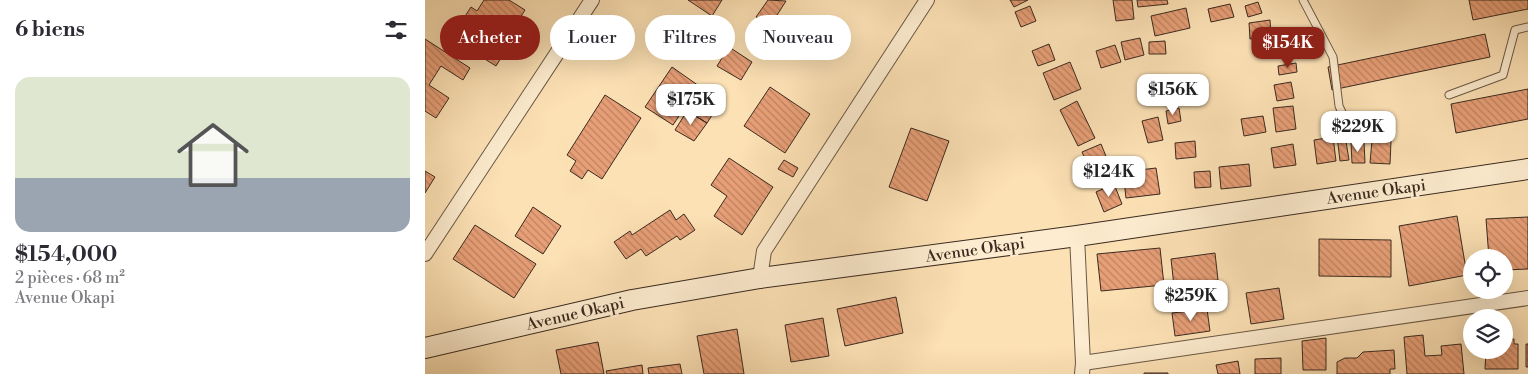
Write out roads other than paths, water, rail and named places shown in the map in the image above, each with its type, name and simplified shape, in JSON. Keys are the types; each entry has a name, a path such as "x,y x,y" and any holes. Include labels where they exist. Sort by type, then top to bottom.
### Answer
{"street":[{"path":"425,254 592,0"},
{"path":"760,278 764,251 927,0"},
{"name":"Avenue Okapi","path":"425,348 632,300 760,278 1077,236 1528,169"},
{"path":"1077,236 1083,368 1528,298"}],"lane":[{"path":"1303,0 1333,57 1339,106 1347,123"},
{"path":"1449,95 1503,75 1515,30 1528,27"}]}
